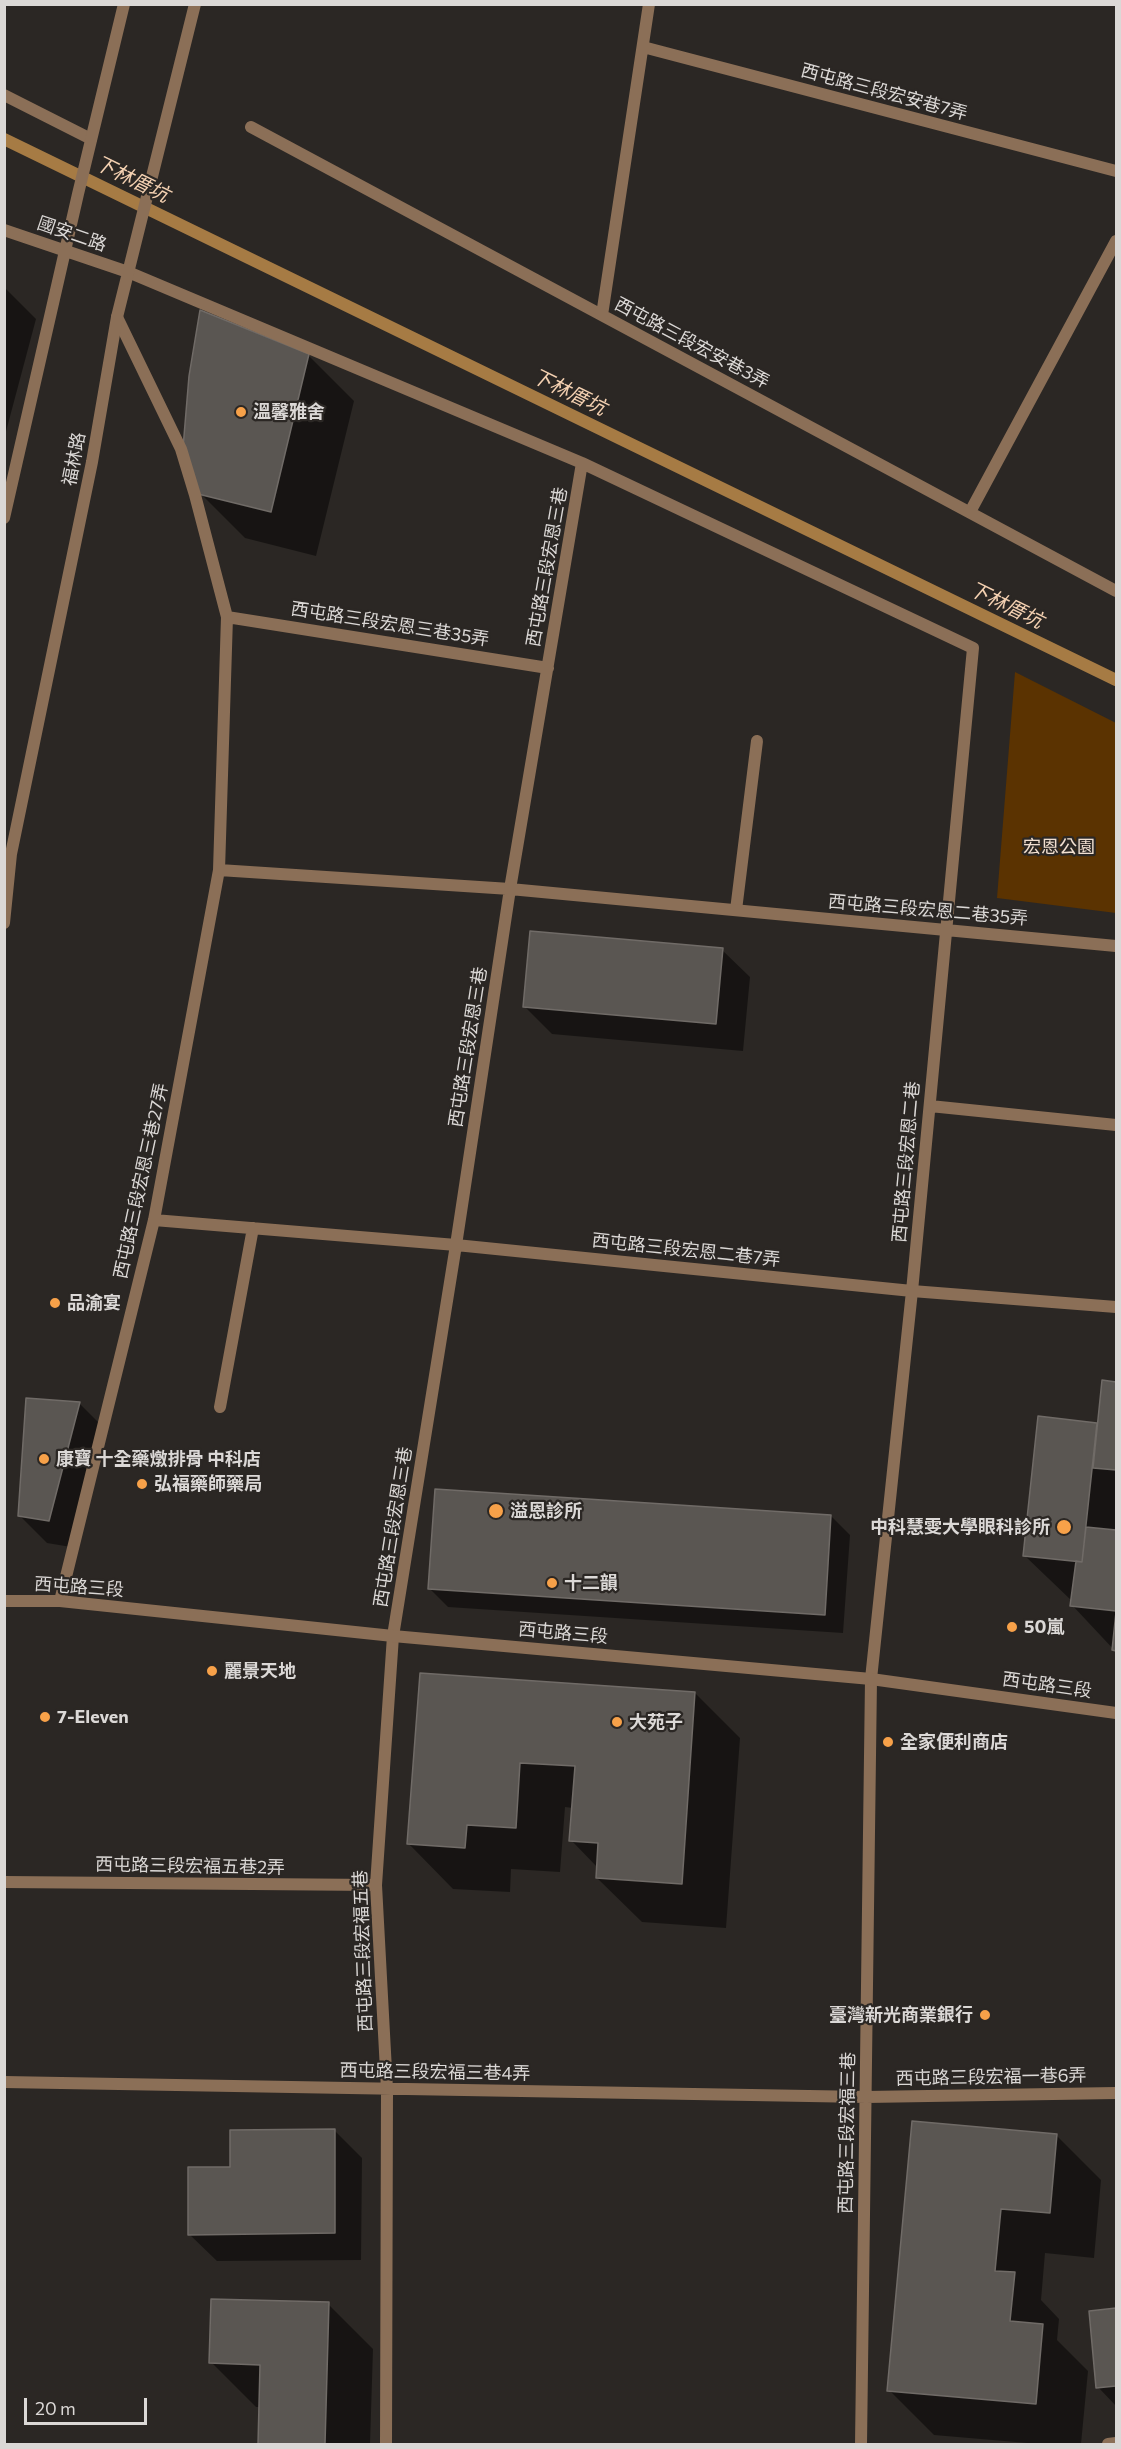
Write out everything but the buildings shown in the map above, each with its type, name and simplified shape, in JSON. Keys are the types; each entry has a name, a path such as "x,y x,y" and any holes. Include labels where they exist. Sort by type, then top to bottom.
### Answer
{"street":[{"path":"4,518 124,4"},
{"name":"福林路","path":"4,923 8,853 92,462 117,317 195,4"},
{"path":"602,315 649,4"},
{"name":"西屯路三段宏安巷7弄","path":"643,47 1116,171"},
{"path":"4,95 91,139"},
{"name":"西屯路三段宏安巷3弄","path":"251,127 1116,591"},
{"name":"國安二路","path":"4,230 128,272 582,463 973,648"},
{"path":"970,512 1116,241"},
{"name":"西屯路三段宏恩三巷27弄","path":"60,1601 154,1220 219,870 227,616 181,449 117,317"},
{"name":"西屯路三段宏恩三巷","path":"393,1636 510,890 582,463"},
{"name":"西屯路三段宏恩三巷35弄","path":"227,616 548,668"},
{"name":"西屯路三段宏恩二巷","path":"871,1678 912,1291 973,648"},
{"path":"736,910 757,741"},
{"path":"219,870 510,890"},
{"name":"西屯路三段宏恩二巷35弄","path":"510,890 1116,946"},
{"path":"930,1106 1116,1125"},
{"name":"西屯路三段宏恩二巷7弄","path":"154,1220 456,1245 912,1291 1116,1307"},
{"path":"220,1407 253,1228"},
{"name":"西屯路三段","path":"4,1601 60,1601 393,1636 871,1678 1116,1713"},
{"name":"西屯路三段宏福五巷","path":"386,2445 387,2089 376,1885 393,1636"},
{"name":"西屯路三段宏福三巷","path":"861,2445 871,1678"},
{"name":"西屯路三段宏福五巷2弄","path":"4,1882 376,1885"},
{"name":"西屯路三段宏福三巷4弄","path":"4,2082 866,2097"},
{"name":"西屯路三段宏福一巷6弄","path":"866,2097 1116,2093"},
{"path":"1108,2445 1116,2443"}],"green space":[{"name":"宏恩公園","path":"1015,672 1116,723 1116,913 997,898"}],"waterway":[{"name":"下林厝坑","path":"4,139 1116,680"}],"place":[{"name":"溫馨雅舍","path":"241,412"},
{"name":"品渝宴","path":"55,1303"},
{"name":"康寶 十全藥燉排骨 中科店","path":"44,1459"},
{"name":"弘福藥師藥局","path":"142,1484"},
{"name":"溢恩診所","path":"496,1511"},
{"name":"中科慧雯大學眼科診所","path":"1064,1527"},
{"name":"十二韻","path":"552,1583"},
{"name":"50嵐","path":"1012,1627"},
{"name":"麗景天地","path":"212,1671"},
{"name":"7-Eleven","path":"45,1717"},
{"name":"大苑子","path":"617,1722"},
{"name":"全家便利商店","path":"888,1742"},
{"name":"臺灣新光商業銀行","path":"985,2015"}]}
